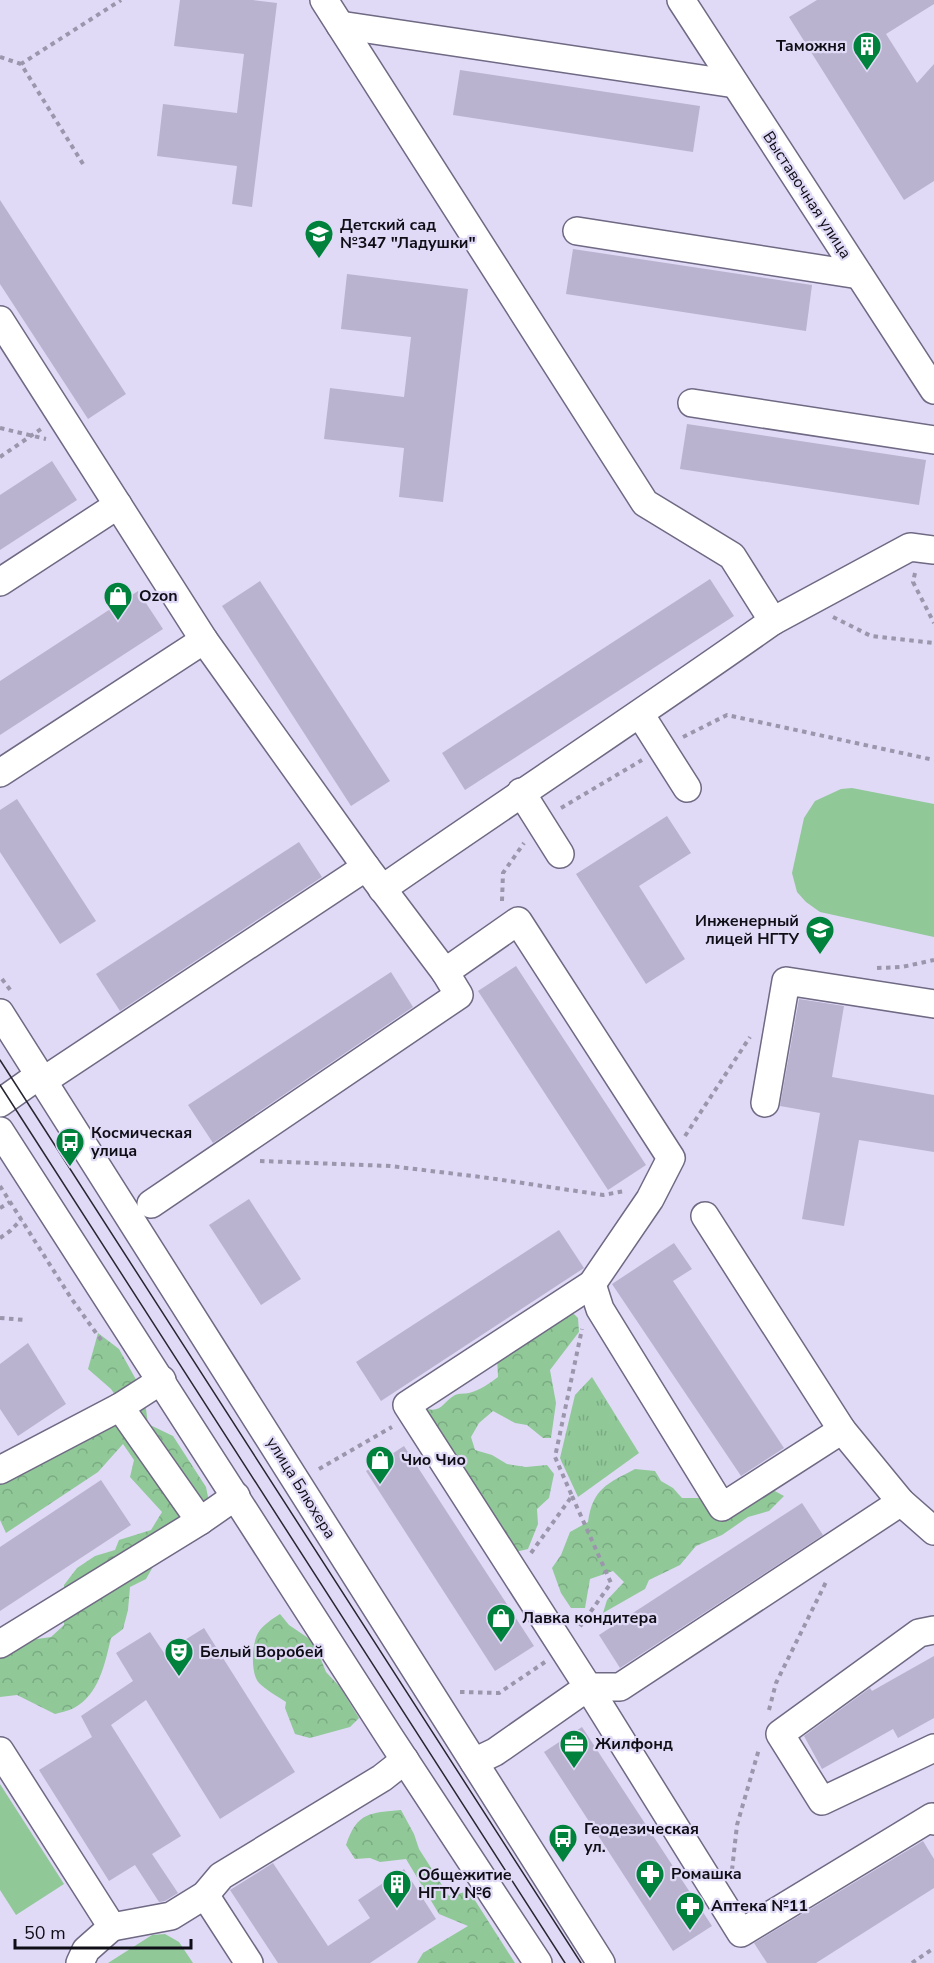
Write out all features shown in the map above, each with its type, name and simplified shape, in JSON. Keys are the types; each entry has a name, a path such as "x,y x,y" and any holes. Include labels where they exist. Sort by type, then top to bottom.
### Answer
{"street":[{"path":"324,0 645,503 732,555 773,621"},
{"name":"Выставочная улица","path":"681,0 934,390"},
{"path":"340,25 735,84"},
{"path":"577,231 859,275"},
{"path":"0,320 204,640 366,867 445,972 459,995 151,1204"},
{"path":"692,403 934,440"},
{"path":"0,582 118,505"},
{"path":"382,888 773,621 910,547 928,549"},
{"path":"0,773 204,640"},
{"path":"640,714 687,788"},
{"path":"521,792 560,854"},
{"path":"0,1103 366,867"},
{"path":"445,972 518,921 671,1158 650,1199 592,1284 407,1405 588,1687 741,1933 933,1818"},
{"path":"765,1103 786,981 934,1004"},
{"name":"улица Блюхера","path":"0,1013 601,1963"},
{"path":"0,1131 538,1963"},
{"path":"705,1215 842,1430 901,1502 934,1531"},
{"path":"592,1284 600,1309 722,1507 842,1430"},
{"path":"0,1470 120,1407 162,1380"},
{"path":"120,1407 200,1521"},
{"path":"0,1644 200,1521 236,1496"},
{"path":"474,1762 495,1752 588,1687 620,1687 901,1502"},
{"path":"934,1630 919,1633 780,1734 822,1800 934,1748"},
{"path":"0,1751 112,1927"},
{"path":"80,1963 86,1950 112,1927 171,1916 205,1895 221,1876 382,1778 405,1760"},
{"path":"205,1895 249,1963"}],"path":[{"path":"21,64 122,0"},
{"path":"0,57 21,64 83,164"},
{"path":"0,457 61,415"},
{"path":"0,428 83,449"},
{"path":"928,549 912,582 934,623"},
{"path":"805,604 871,636 934,643"},
{"path":"671,1158 755,1029"},
{"path":"255,1161 390,1166 603,1195 657,1186"},
{"path":"0,1208 10,1202"},
{"path":"0,1238 21,1220"},
{"path":"511,1566 530,1554 572,1496 555,1457 592,1284"},
{"path":"0,1318 25,1320"},
{"path":"318,1469 413,1414"},
{"path":"912,1963 934,1948"}],"green space":[{"path":"852,788 934,804 934,937 820,912 797,892 792,873 804,818 815,801 841,789"},
{"path":"571,1311 578,1318 579,1332 550,1370 556,1403 551,1438 543,1438 527,1425 515,1423 493,1411 479,1423 471,1437 475,1450 492,1455 507,1464 526,1467 547,1465 554,1474 549,1498 537,1509 538,1524 528,1549 511,1553 480,1505 473,1481 457,1469 422,1408 438,1409 455,1395 473,1392 488,1384 498,1377 497,1357"},
{"path":"98,1333 119,1349 144,1394 148,1424 173,1436 206,1487 212,1517 158,1558 146,1579 130,1587 128,1610 123,1629 111,1638 100,1678 95,1687 83,1702 72,1709 55,1714 17,1695 0,1697 0,1657 30,1640 51,1637 64,1625 64,1585 77,1568 95,1556 115,1550 119,1540 151,1530 162,1512 130,1477 134,1460 123,1444 98,1472 6,1533 0,1520 0,1465 120,1402 111,1389 88,1369"},
{"path":"592,1377 639,1453 578,1497 560,1458 575,1395"},
{"path":"635,1469 655,1471 661,1481 673,1488 682,1498 703,1498 771,1489 784,1496 769,1511 748,1517 722,1535 696,1546 680,1565 649,1580 645,1589 603,1613 607,1600 624,1582 613,1571 590,1579 585,1608 571,1608 561,1593 552,1568 561,1555 570,1532 588,1522 594,1501 603,1488"},
{"path":"280,1614 289,1625 314,1642 326,1672 340,1687 359,1718 350,1727 310,1738 295,1734 285,1708 286,1702 259,1683 254,1672 253,1658 256,1638 262,1627"},
{"path":"0,1784 64,1884 16,1915 0,1890"},
{"path":"401,1810 419,1849 449,1896 469,1891 515,1963 417,1963 423,1953 468,1926 439,1914 406,1859 380,1862 370,1858 355,1859 346,1845 355,1826 366,1816"},
{"path":"165,1934 179,1942 193,1963 108,1963 152,1935"}],"building":[{"path":"180,0 253,0 277,3 252,207 232,204 237,166 157,156 163,104 237,113 244,54 174,46"},
{"name":"Таможня","path":"817,0 934,0 934,4 886,34 917,83 934,64 934,181 904,200 789,17"},
{"path":"460,70 700,106 693,152 453,115"},
{"path":"0,200 126,394 88,419 0,284"},
{"path":"573,249 812,285 806,331 566,294"},
{"path":"347,274 468,289 443,502 399,497 404,448 324,439 330,388 404,397 411,337 341,329"},
{"path":"687,424 926,460 919,505 680,469"},
{"path":"52,461 77,500 0,550 0,495"},
{"path":"710,579 734,616 465,790 442,753"},
{"path":"260,581 390,781 351,806 222,606"},
{"path":"138,591 163,629 0,735 0,681"},
{"path":"17,799 96,921 60,944 0,852 0,810"},
{"path":"667,816 691,853 639,886 685,959 646,984 576,874"},
{"path":"299,842 322,877 120,1011 96,974"},
{"path":"516,966 646,1165 608,1190 478,991"},
{"path":"391,972 413,1007 213,1143 188,1105"},
{"name":"Инженерный лицей НГТУ","path":"799,999 844,1006 832,1077 934,1095 934,1152 859,1140 844,1226 802,1219 820,1113 780,1106"},
{"path":"249,1199 301,1279 261,1305 209,1225"},
{"path":"559,1230 584,1268 381,1401 356,1362"},
{"path":"674,1243 692,1269 673,1281 784,1448 741,1476 612,1284"},
{"path":"28,1343 66,1404 18,1436 0,1409 0,1364"},
{"path":"404,1446 534,1646 495,1671 366,1471"},
{"path":"101,1480 131,1525 0,1611 0,1547"},
{"path":"802,1503 823,1535 620,1668 599,1635"},
{"path":"204,1628 295,1772 220,1819 146,1700 111,1725 181,1836 152,1854 178,1893 159,1902 135,1865 109,1881 39,1770 92,1737 81,1716 133,1681 116,1653 150,1632 164,1653"},
{"path":"934,1656 934,1718 898,1738 893,1729 822,1769 804,1736 870,1688 872,1691"},
{"path":"582,1727 712,1926 673,1951 544,1752"},
{"path":"923,1841 934,1859 934,1888 816,1963 767,1963 754,1943"},
{"name":"Общежитие НГТУ №6","path":"273,1863 328,1946 370,1918 358,1900 404,1869 436,1919 370,1963 278,1963 230,1890"}],"tram line":[{"path":"0,1060 581,1963"},
{"path":"0,1085 565,1963"}],"place":[{"name":"Таможня","path":"867,72"},
{"name":"Детский сад №347 \"Ладушки\"","path":"319,260"},
{"name":"Ozon","path":"118,622"},
{"name":"Инженерный лицей НГТУ","path":"820,956"},
{"name":"Космическая улица","path":"70,1168"},
{"name":"Чио Чио","path":"380,1486"},
{"name":"Лавка кондитера","path":"501,1644"},
{"name":"Белый Воробей","path":"179,1678"},
{"name":"Жилфонд","path":"574,1770"},
{"name":"Геодезическая ул.","path":"563,1864"},
{"name":"Ромашка","path":"650,1900"},
{"name":"Общежитие НГТУ №6","path":"397,1910"},
{"name":"Аптека №11","path":"690,1932"}]}
